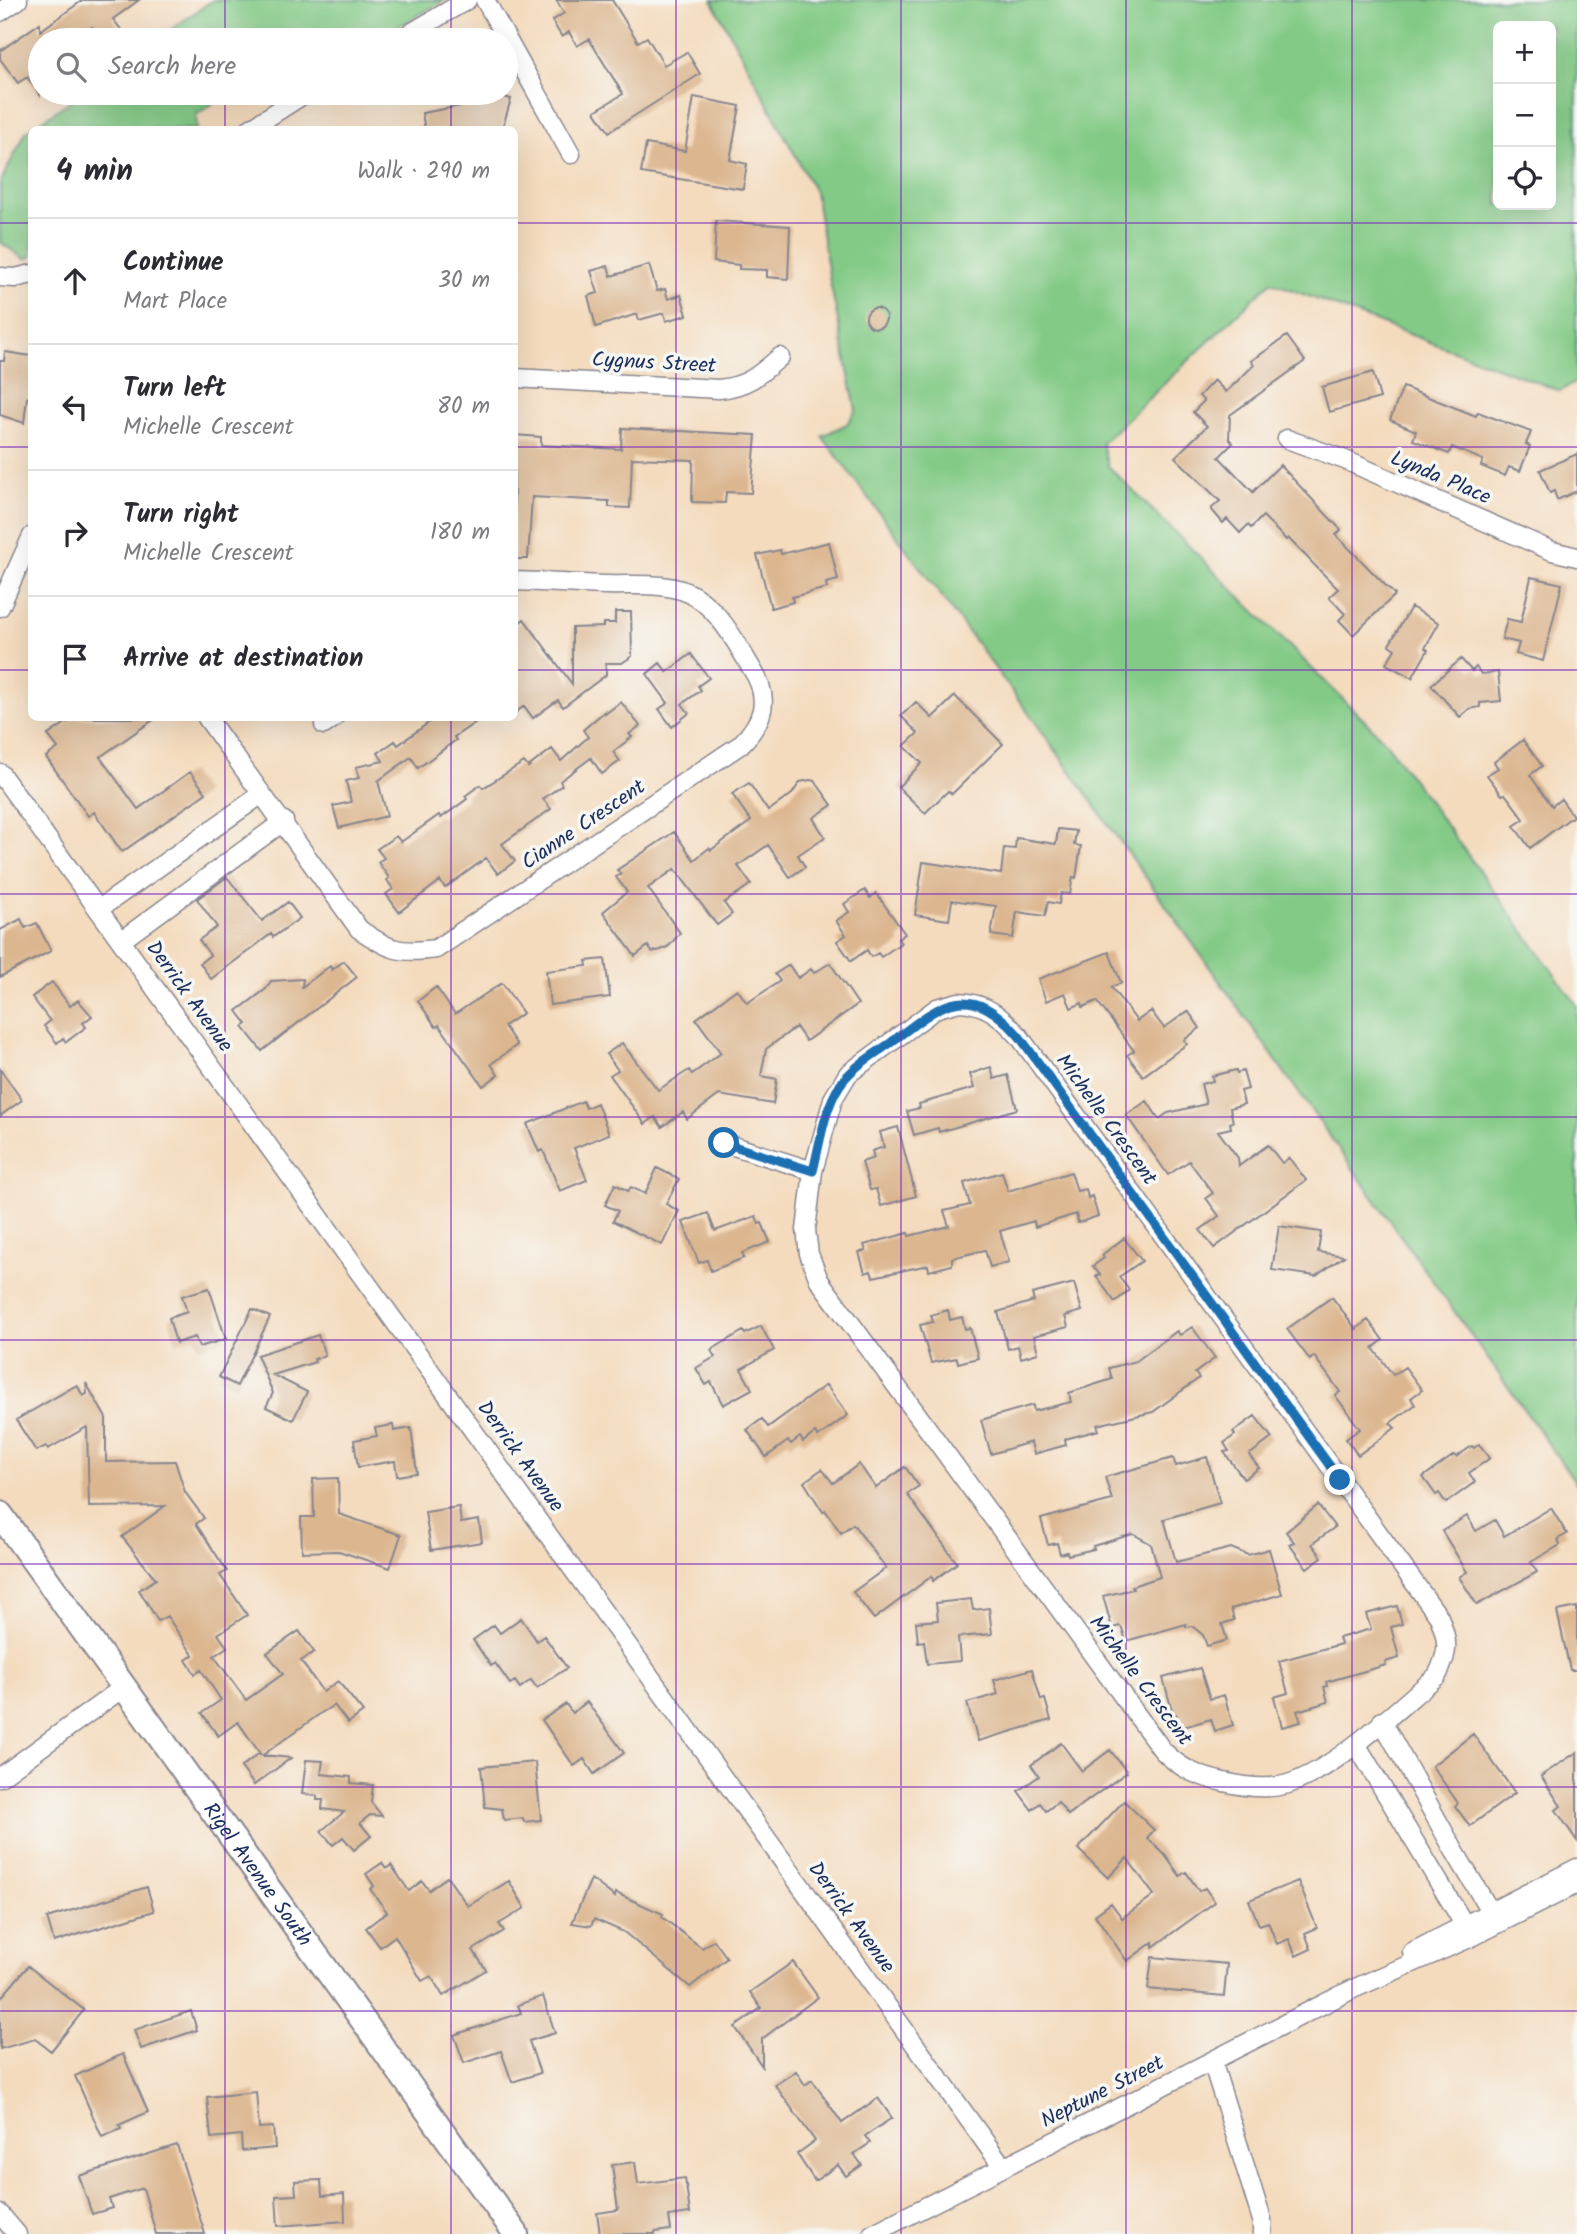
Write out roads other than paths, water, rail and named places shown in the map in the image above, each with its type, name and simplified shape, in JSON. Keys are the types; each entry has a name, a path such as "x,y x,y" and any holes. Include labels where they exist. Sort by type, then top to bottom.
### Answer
{"main road":[{"name":"Rigel Avenue South","path":"0,1514 516,2234"}],"street":[{"path":"0,12 18,0"},
{"path":"419,28 467,0"},
{"path":"485,0 501,28"},
{"path":"518,59 571,154"},
{"path":"257,126 288,105"},
{"path":"0,277 28,275"},
{"name":"Cygnus Street","path":"518,378 719,389 737,387 754,380 780,357"},
{"name":"Lynda Place","path":"1287,439 1356,465 1552,551 1577,557"},
{"path":"0,607 28,545"},
{"name":"Cianne Crescent","path":"209,721 284,821 359,929 386,948 413,952 436,949 729,752 755,730 763,712 763,692 756,675 733,638 708,606 694,595 665,587 518,581"},
{"name":"Derrick Avenue","path":"0,773 1003,2167"},
{"path":"99,909 262,794"},
{"path":"122,940 284,821"},
{"name":"Michelle Crescent","path":"975,1003 1003,1018 1019,1036 1439,1617 1448,1645 1437,1676 1356,1744 1306,1777 1287,1784 1269,1787 1240,1786 1190,1772 1163,1751 819,1280 809,1254 806,1230 813,1171 832,1099 848,1074 926,1016 947,1004 975,1003"},
{"path":"724,1143 813,1171"},
{"path":"0,1777 124,1687"},
{"path":"1382,1721 1494,1918"},
{"path":"1356,1744 1468,1930"},
{"name":"Neptune Street","path":"1494,1918 1577,1868"},
{"name":"Neptune Street","path":"872,2234 1468,1930 1577,1884"},
{"path":"1212,2061 1262,2220 1262,2234"},
{"path":"0,2214 17,2234"}]}
